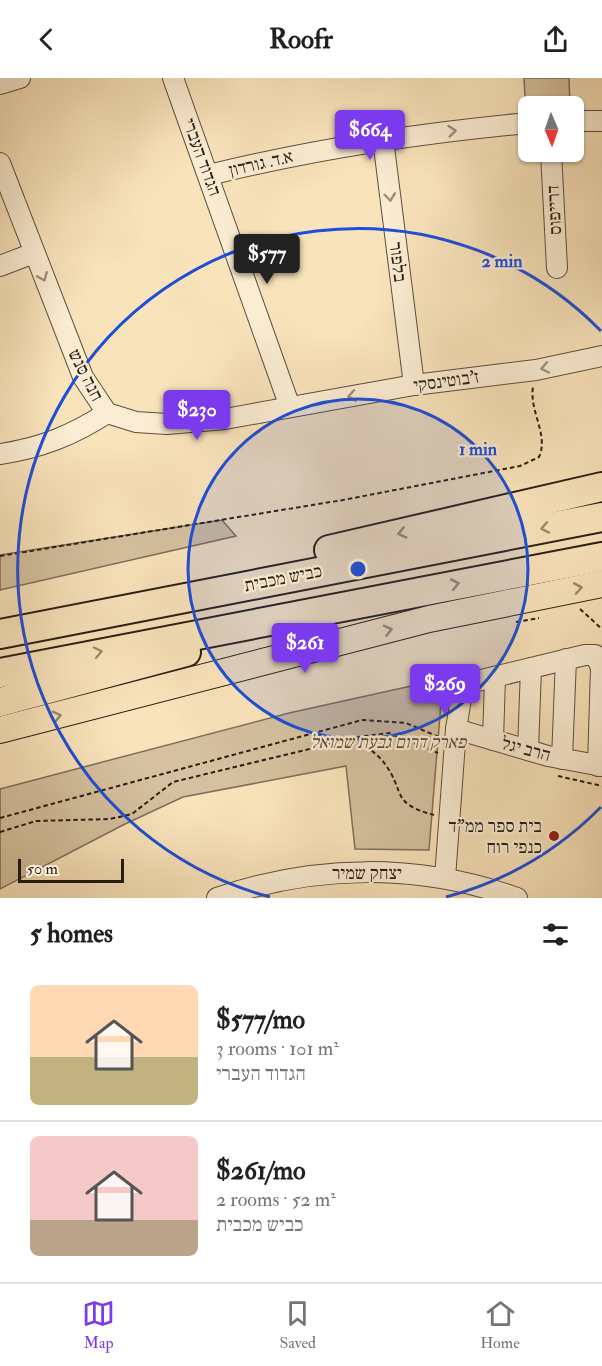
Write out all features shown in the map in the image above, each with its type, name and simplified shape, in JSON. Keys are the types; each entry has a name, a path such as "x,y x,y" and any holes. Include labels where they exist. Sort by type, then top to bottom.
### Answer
{"highway":[{"path":"53,622 254,568 602,487"},
{"name":"כביש מכבית","path":"0,634 602,517"},
{"name":"כביש מכבית","path":"0,673 602,557"},
{"path":"0,702 404,594"}],"main road":[{"path":"0,730 429,619 602,584"}],"street":[{"path":"0,84 20,78"},
{"name":"הגדוד העברי","path":"173,78 290,407"},
{"path":"584,121 602,121"},
{"name":"א.ד. גורדון","path":"209,175 275,158 383,139 518,124"},
{"name":"בלפור","path":"383,139 414,385"},
{"name":"דרייפוס","path":"552,162 557,268"},
{"name":"חנה סנש","path":"0,163 83,377 107,413 136,422 167,424 225,419 290,407"},
{"path":"0,266 34,253"},
{"name":"ז'בוטינסקי","path":"290,407 414,385 536,370 602,356"},
{"path":"0,454 44,446 76,433 107,413"},
{"path":"445,878 450,742 464,686 566,659 595,655 601,660 600,766"},
{"path":"556,767 566,659"},
{"path":"528,750 531,668"},
{"path":"493,740 495,676"},
{"name":"הרב יגל","path":"450,742 493,740 528,750 556,767 600,766"},
{"name":"יצחק שמיר","path":"224,897 260,885 329,873 393,872 445,878 517,898"}],"path":[{"path":"0,556 343,500 520,466 539,458 544,447 532,394 536,370"},
{"path":"511,602 516,623 549,616"},
{"path":"570,611 581,609 602,629"},
{"path":"0,818 362,720 406,723 450,742"},
{"path":"0,832 36,821 110,819 132,814 173,782 352,738 389,733 450,742"},
{"path":"352,738 370,749 385,764 398,794 405,803 415,809 435,815 449,815"},
{"path":"556,767 602,786"}],"green space":[{"path":"524,78 569,78 570,96 525,96"},
{"path":"222,520 236,536 0,590 0,555"},
{"name":"פארק דרום גבעת שמואל","path":"443,679 429,850 355,849 346,766 183,797 123,825 0,889 0,789 289,713"}],"place":[{"name":"בית ספר ממ\"ד כנפי רוח","path":"554,836"}]}
